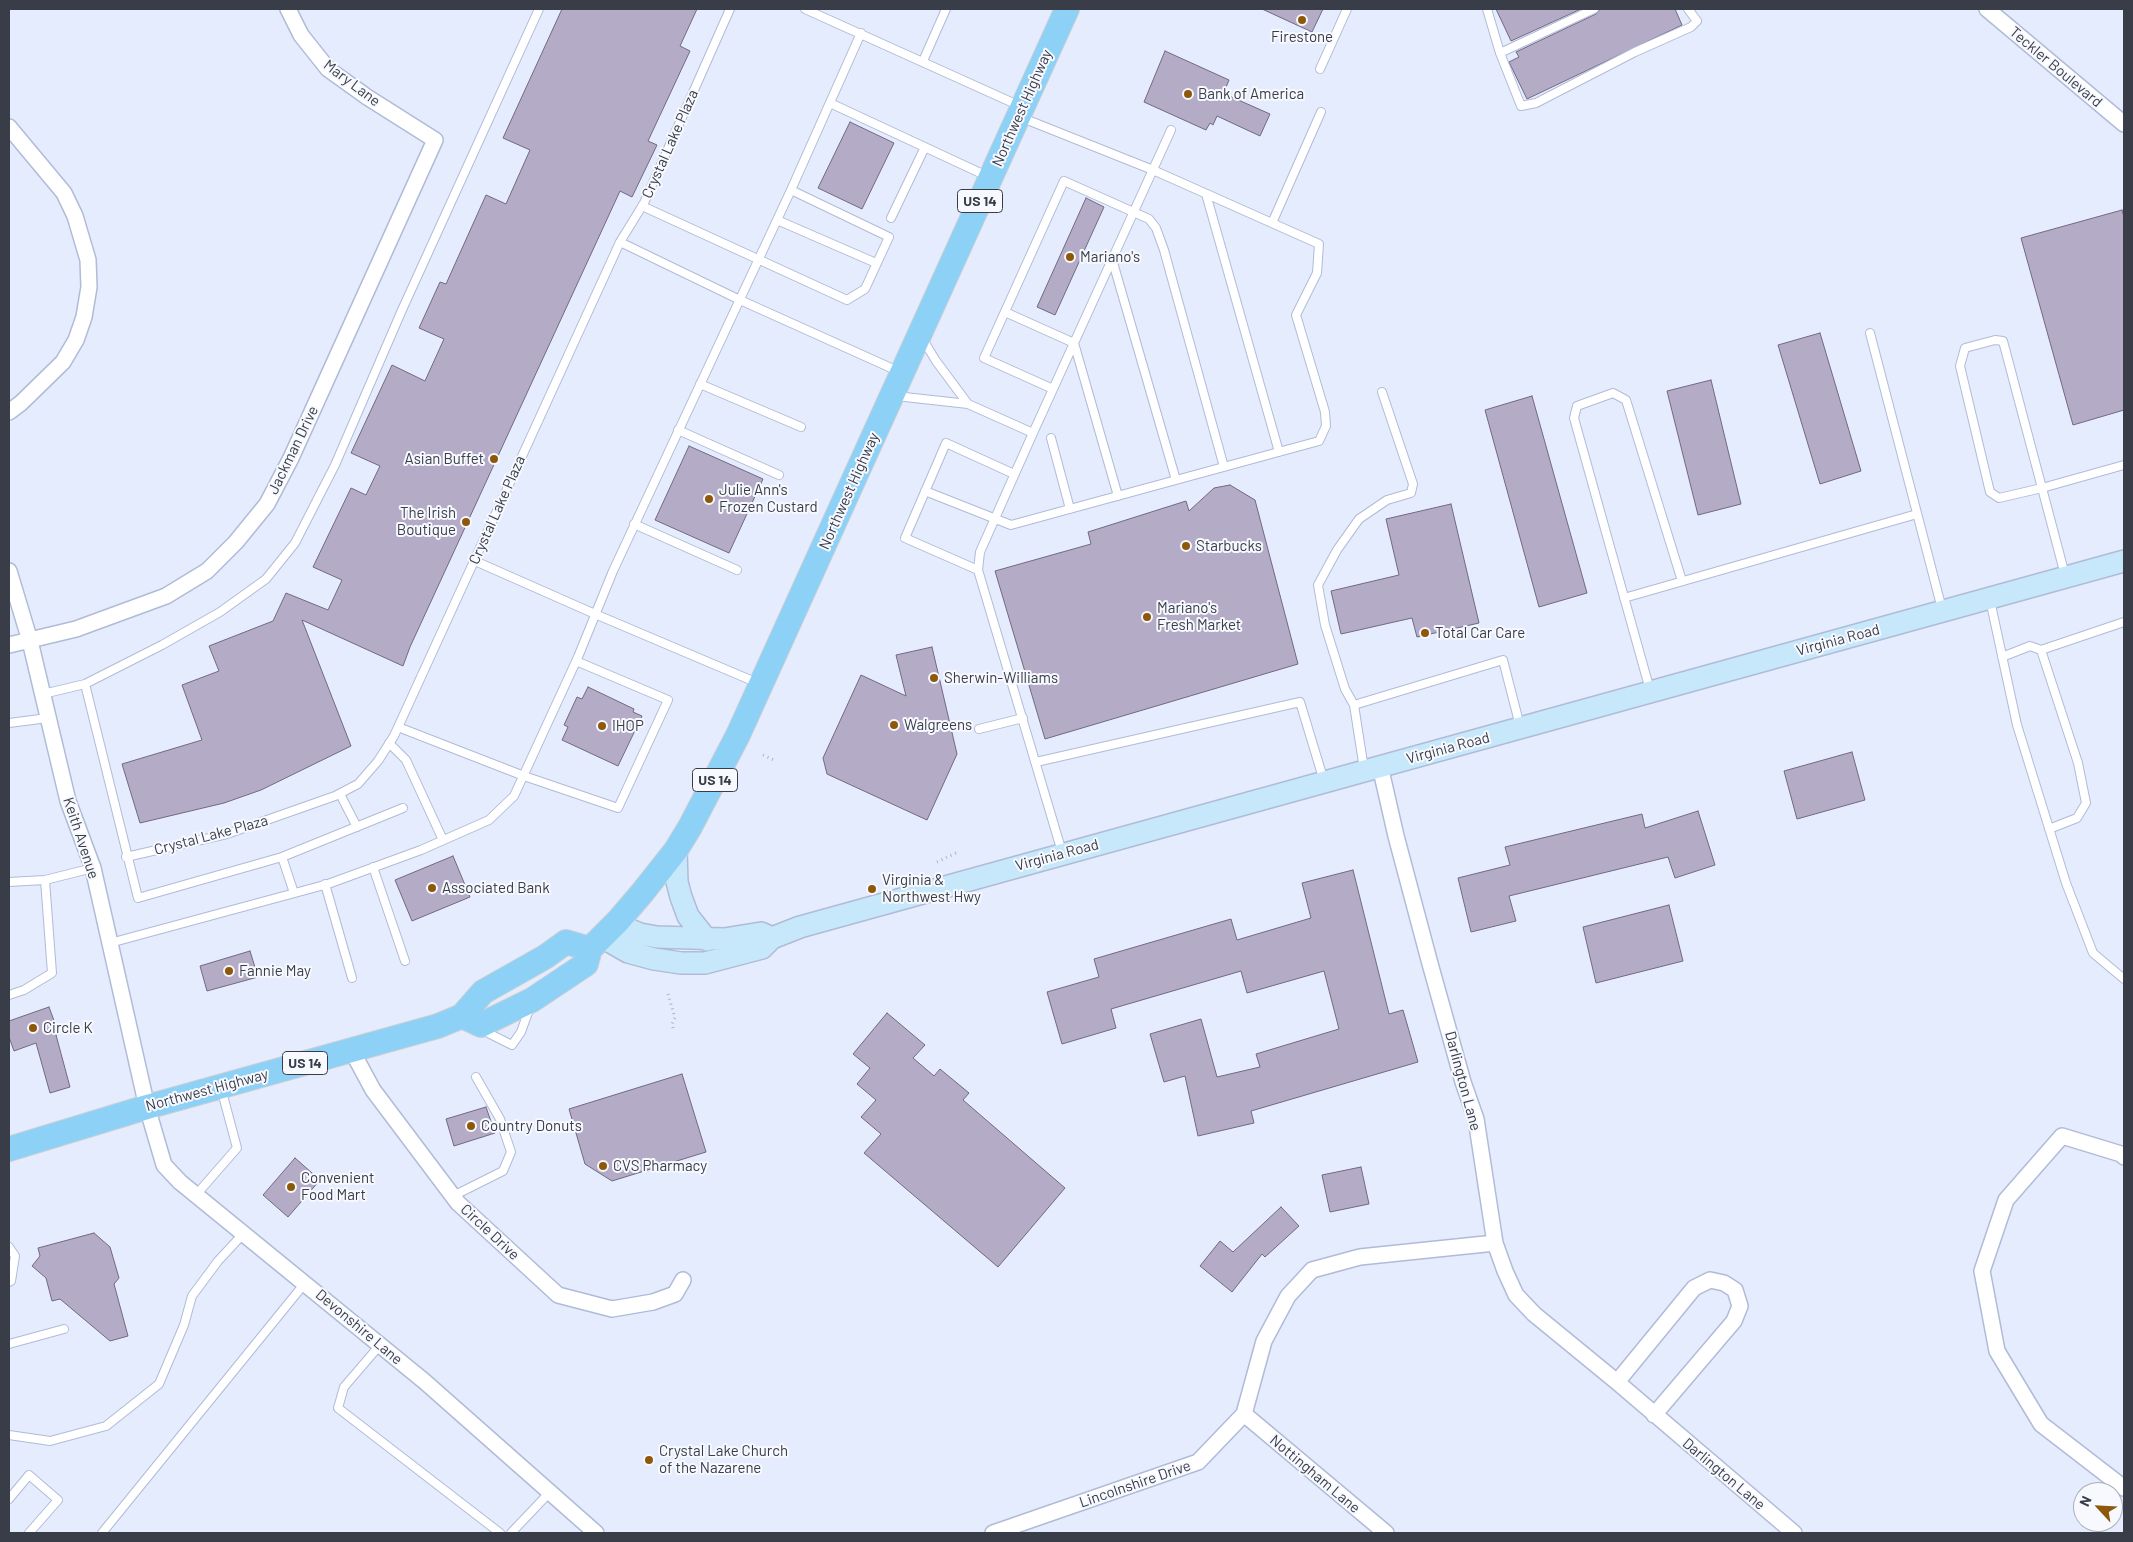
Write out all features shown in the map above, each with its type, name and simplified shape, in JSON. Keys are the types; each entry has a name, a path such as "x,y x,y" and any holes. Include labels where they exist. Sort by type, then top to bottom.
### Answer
{"main road":[{"name":"Northwest Highway","path":"9,1149 221,1086 407,1036 472,1021 532,1000 586,964 604,936 676,850 711,788 1067,9"},
{"name":"Northwest Highway","path":"472,1021 483,992 545,957 566,942 604,936"}],"street":[{"name":"Mary Lane","path":"288,9 301,35 328,69 367,97 436,140"},
{"name":"Teckler Boulevard","path":"1988,9 2124,124"},
{"path":"9,127 64,192 75,216 88,260 89,287 84,317 76,340 62,362 21,404 9,412"},
{"name":"Jackman Drive","path":"9,645 76,629 166,596 206,571 242,535 267,504 291,458 436,140"},
{"name":"Virginia Road","path":"604,936 628,952 654,959 681,963 705,963 762,948 772,938 800,926 2124,561"},
{"name":"Keith Avenue","path":"9,571 30,641 68,801 93,868 146,1107"},
{"name":"Darlington Lane","path":"1372,768 1396,836 1463,1082 1476,1119 1495,1243 1516,1295 1534,1314 1794,1533"},
{"path":"676,850 677,882 681,897 688,916 708,940"},
{"name":"Virginia Road","path":"604,936 628,929 640,934 708,940 724,940 761,933 772,938"},
{"name":"Circle Drive","path":"352,1051 373,1090 458,1203 558,1295 612,1309 653,1302 675,1294 683,1280"},
{"name":"Devonshire Lane","path":"146,1107 164,1165 196,1195 380,1345 596,1533"},
{"path":"2124,1157 2121,1154 2062,1136 2006,1200 1982,1272 1997,1351 2041,1424 2124,1488"},
{"name":"Lincolnshire Drive","path":"993,1533 1198,1462 1244,1414 1264,1341 1288,1296 1312,1270 1360,1257 1495,1243"},
{"path":"1617,1382 1694,1288 1710,1280 1724,1283 1735,1290 1740,1306 1734,1321 1654,1415"},
{"name":"Nottingham Lane","path":"1244,1414 1386,1533"}],"lane":[{"path":"42,694 85,684 162,645 220,612 266,579 294,543 335,465 402,310 539,9"},
{"name":"Crystal Lake Plaza","path":"126,857 227,834 340,794 358,784 378,761 398,727 620,242 642,206 730,9"},
{"path":"805,9 923,61 1020,111 1319,244 1316,273 1296,315 1326,412 1326,426 1318,441 1011,526 925,491"},
{"path":"923,61 946,9"},
{"path":"1320,69 1347,9"},
{"path":"1487,9 1500,54 1521,106 1536,103 1635,52 1691,27 1698,21 1688,9"},
{"path":"1500,54 1594,9"},
{"path":"110,943 294,893 373,867 489,820 514,796 576,662 634,524 759,260 861,33"},
{"path":"830,103 990,177"},
{"path":"1272,223 1321,112"},
{"path":"1063,854 978,570 980,552 1032,433 1171,130"},
{"path":"891,218 925,147"},
{"path":"1053,389 984,358 1064,181 1149,219 1152,223 1164,250 1224,467"},
{"path":"642,206 846,300 865,289 889,237 791,190"},
{"path":"1206,194 1279,452"},
{"path":"777,220 876,264"},
{"path":"620,242 740,300 902,373"},
{"path":"1112,259 1176,480"},
{"path":"1005,312 1074,343 1118,496"},
{"path":"1870,333 1943,611"},
{"path":"920,334 936,361 968,404"},
{"path":"2066,577 2042,488 2003,341 1995,340 1965,348 1960,366 1990,492 1999,498 2042,488 2124,465"},
{"path":"700,384 801,427"},
{"path":"1372,768 1360,733 1354,705 1344,689 1325,624 1318,586 1337,550 1360,519 1387,500 1410,493 1413,484 1382,392"},
{"path":"1650,692 1574,418 1577,406 1613,393 1626,400 1682,581"},
{"path":"892,395 968,404 1032,433"},
{"path":"678,430 779,475"},
{"path":"1051,438 1070,509"},
{"path":"978,570 905,538 946,443 1014,474"},
{"path":"1624,598 1917,514"},
{"path":"634,524 737,570"},
{"path":"475,560 595,614 760,684"},
{"path":"1990,598 2017,725 2066,883 2094,953 2124,979"},
{"path":"2002,657 2030,646 2041,650 2124,622"},
{"path":"2041,650 2078,762 2086,803 2077,818 2049,830"},
{"path":"1354,705 1503,660 1520,728"},
{"path":"398,727 524,776 618,808 668,700 576,662"},
{"path":"85,684 126,857 138,898 282,857 403,808"},
{"path":"1036,762 1300,702 1324,782"},
{"path":"9,724 48,718"},
{"path":"979,729 1023,718"},
{"path":"389,743 406,760 443,840"},
{"path":"340,794 357,828"},
{"path":"282,857 294,893"},
{"path":"373,867 405,961"},
{"path":"9,882 45,880 93,868"},
{"path":"9,995 24,990 52,973 45,880"},
{"path":"325,884 352,978"},
{"path":"472,1021 512,1046 521,1032 532,1000"},
{"path":"453,1196 503,1172 511,1152 500,1119 476,1077"},
{"path":"196,1195 236,1148 221,1086"},
{"path":"9,1435 50,1441 106,1426 159,1384 184,1325 192,1296 218,1261 244,1233"},
{"path":"9,1247 15,1256 11,1281 9,1282"},
{"path":"102,1533 306,1283"},
{"path":"9,1344 64,1329"},
{"path":"380,1345 344,1387 338,1408 500,1533"},
{"path":"9,1499 29,1476 58,1500 29,1533"},
{"path":"511,1533 550,1492"}],"path":[{"path":"763,755 776,761"},
{"path":"937,862 958,852"},
{"path":"668,994 676,1018 672,1024 674,1032"}],"building":[{"path":"562,9 697,9 680,46 690,51 648,141 657,145 632,197 620,191 410,647 403,666 302,620 351,746 261,790 224,803 140,823 122,764 202,740 182,685 219,671 209,646 273,621 286,593 328,610 342,580 313,567 351,488 366,495 380,466 351,453 392,365 425,381 444,339 419,328 440,282 446,284 486,195 506,204 530,150 503,138"},
{"name":"Firestone","path":"1262,9 1323,9 1312,32"},
{"path":"1496,9 1581,9 1511,41"},
{"path":"1600,9 1675,9 1682,25 1527,99 1509,62 1519,57 1516,52 1596,14"},
{"name":"Bank of America","path":"1165,51 1229,80 1224,92 1228,93 1227,95 1270,114 1260,136 1217,116 1213,125 1210,123 1206,130 1144,102"},
{"path":"850,122 894,143 862,209 818,188"},
{"name":"Mariano's","path":"1086,198 1104,207 1055,315 1037,307"},
{"path":"2122,210 2124,217 2124,410 2073,425 2021,238"},
{"path":"1820,333 1861,471 1820,484 1778,345"},
{"path":"1711,380 1741,504 1698,515 1667,391"},
{"path":"1532,396 1587,593 1539,607 1485,410"},
{"name":"Julie Ann's Frozen Custard","path":"689,446 763,479 729,553 655,520"},
{"name":"Mariano's Fresh Market","path":"1230,485 1255,500 1298,664 1045,739 995,571 1091,544 1088,532 1186,501 1189,511 1214,488"},
{"path":"1451,504 1479,623 1417,637 1412,618 1341,634 1331,591 1399,575 1386,519"},
{"name":"Walgreens","path":"932,647 957,754 927,820 827,774 823,758 861,675 906,696 896,655"},
{"name":"IHOP","path":"588,687 634,709 633,712 642,716 618,766 562,740 568,727 564,725 577,697 582,699"},
{"path":"1852,752 1865,800 1797,819 1784,771"},
{"path":"1698,811 1715,865 1675,878 1668,857 1509,896 1516,921 1471,932 1458,878 1510,865 1505,847 1642,814 1645,828"},
{"name":"Associated Bank","path":"453,856 470,897 412,921 395,880"},
{"path":"1353,870 1389,1014 1403,1010 1418,1062 1251,1111 1254,1123 1198,1136 1185,1076 1164,1082 1150,1034 1201,1019 1217,1077 1260,1067 1256,1054 1339,1029 1324,971 1247,993 1241,971 1111,1009 1116,1028 1062,1044 1047,992 1099,977 1094,959 1231,919 1237,940 1311,918 1302,883"},
{"path":"1669,905 1683,961 1596,983 1583,927"},
{"name":"Fannie May","path":"250,951 258,977 207,991 200,966"},
{"path":"49,1007 59,1034 56,1035 70,1087 50,1093 36,1043 14,1051 9,1037 9,1021"},
{"path":"887,1013 925,1045 913,1058 934,1076 940,1069 969,1093 963,1100 1065,1188 998,1267 864,1153 881,1134 861,1117 876,1100 857,1084 870,1068 853,1054"},
{"name":"CVS Pharmacy","path":"682,1074 706,1152 612,1181 585,1164 569,1109"},
{"name":"Country Donuts","path":"486,1107 495,1133 454,1146 446,1119"},
{"name":"Convenient Food Mart","path":"295,1158 320,1180 288,1217 263,1195"},
{"path":"1361,1167 1369,1204 1330,1212 1322,1175"},
{"path":"1281,1207 1299,1226 1265,1257 1262,1254 1232,1292 1200,1266 1220,1241 1233,1252"},
{"path":"94,1233 110,1247 119,1278 114,1284 128,1336 110,1341 60,1299 52,1301 46,1278 32,1266 40,1256 38,1248"}],"place":[{"name":"Firestone","path":"1302,20"},
{"name":"Bank of America","path":"1188,94"},
{"name":"Mariano's","path":"1070,257"},
{"name":"Asian Buffet","path":"494,459"},
{"name":"Julie Ann's Frozen Custard","path":"709,499"},
{"name":"The Irish Boutique","path":"466,522"},
{"name":"Starbucks","path":"1186,546"},
{"name":"Mariano's Fresh Market","path":"1147,617"},
{"name":"Total Car Care","path":"1425,633"},
{"name":"Sherwin-Williams","path":"934,678"},
{"name":"Walgreens","path":"894,725"},
{"name":"IHOP","path":"602,726"},
{"name":"Associated Bank","path":"432,888"},
{"name":"Virginia & Northwest Hwy","path":"872,889"},
{"name":"Fannie May","path":"229,971"},
{"name":"Circle K","path":"33,1028"},
{"name":"Country Donuts","path":"471,1126"},
{"name":"CVS Pharmacy","path":"603,1166"},
{"name":"Convenient Food Mart","path":"291,1187"},
{"name":"Crystal Lake Church of the Nazarene","path":"649,1460"}]}
